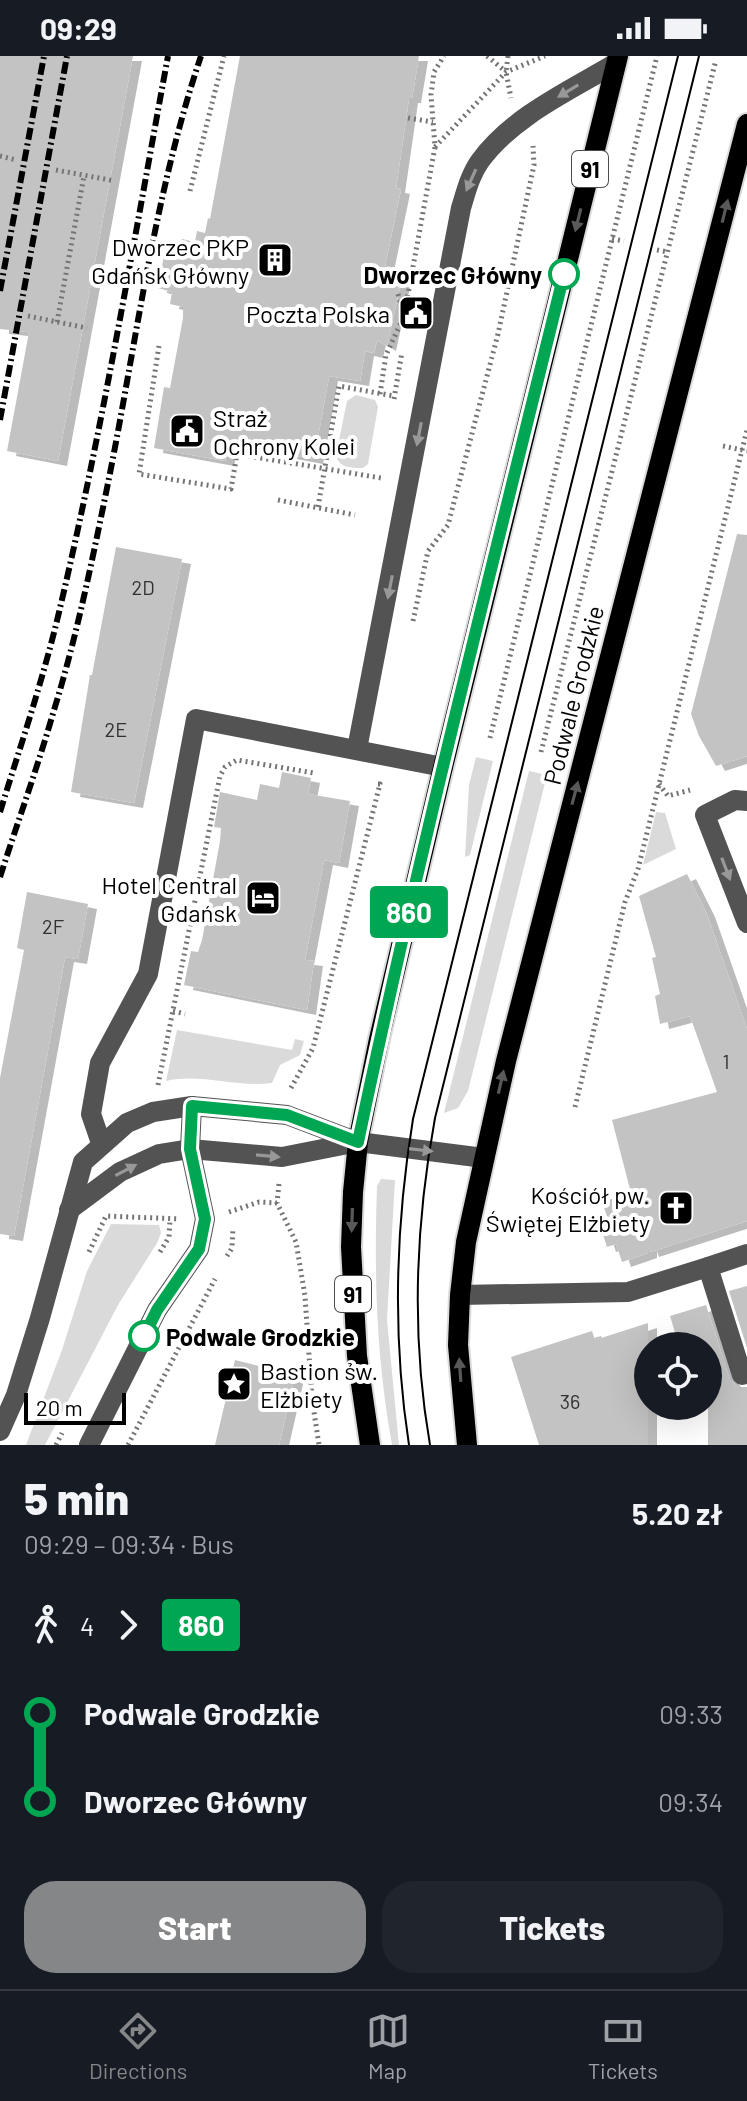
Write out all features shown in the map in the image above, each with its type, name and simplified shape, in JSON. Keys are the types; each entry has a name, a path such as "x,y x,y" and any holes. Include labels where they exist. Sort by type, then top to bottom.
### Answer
{"main road":[{"name":"91","path":"370,1445 357,1356 351,1247 358,1142 443,767 617,59"},
{"name":"Podwale Grodzkie","path":"467,1445 458,1345 466,1242 506,1061 747,124"}],"street":[{"path":"357,749 468,183 480,161 520,120 617,59"},
{"path":"101,1143 91,1114 100,1063 148,974 196,719 443,767"},
{"path":"747,801 735,800 705,815 747,923"},
{"path":"0,1431 16,1395 40,1318 83,1162 127,1123 153,1112 192,1106 287,1115 358,1142 484,1158"},
{"path":"89,1445 157,1310 199,1249 205,1219 190,1149 192,1106"},
{"path":"69,1210 120,1172 159,1154 190,1149 282,1157 358,1142"},
{"path":"460,1295 628,1292 747,1254"},
{"path":"708,1267 742,1375"}],"path":[{"path":"190,191 224,56"},
{"path":"380,394 386,355 404,316 435,147 431,95 434,72 444,56"},
{"path":"487,56 506,72"},
{"path":"508,56 506,72 513,106"},
{"path":"435,147 506,72 545,56"},
{"path":"490,738 657,56"},
{"path":"541,752 716,60"},
{"path":"408,118 433,122"},
{"path":"412,624 428,551 448,525 498,334 534,165 533,139"},
{"path":"0,156 16,160"},
{"path":"56,170 115,181"},
{"path":"57,322 84,176"},
{"path":"612,239 624,241"},
{"path":"657,250 668,252"},
{"path":"398,294 404,316"},
{"path":"28,316 87,328"},
{"path":"391,330 404,316"},
{"path":"159,346 139,474 231,489 237,454 381,478 383,465"},
{"path":"395,390 402,352"},
{"path":"318,507 339,386 394,396 392,410"},
{"path":"575,1107 625,902 638,869 747,430"},
{"path":"723,446 744,450"},
{"path":"278,500 355,515"},
{"path":"156,1093 220,776 225,767 237,760 323,774"},
{"path":"290,1091 313,1048 380,784 365,782"},
{"path":"659,783 668,796"},
{"path":"173,1011 185,1014"},
{"path":"280,1174 277,1203 296,1242 305,1296 312,1399 319,1445"},
{"path":"89,1255 106,1216 205,1219 259,1202 277,1203"},
{"path":"225,1261 232,1248 234,1210"},
{"path":"128,1445 218,1274"}],"shaded area":[{"path":"356,395 375,400 378,407 368,464 363,468 343,465 336,455 347,401"},
{"path":"476,757 493,761 470,855 465,857 469,785"},
{"path":"529,771 547,775 468,1091 458,1108 444,1113"},
{"path":"656,812 665,813 676,849 643,865"},
{"path":"177,1030 292,1050 295,1039 304,1041 300,1055 280,1065 272,1083 192,1079 166,1081"},
{"path":"381,1179 395,1180 387,1320 399,1445 392,1445 379,1347 376,1219 377,1186"},
{"path":"111,1224 159,1225 161,1233 118,1305 45,1445 26,1445 62,1350 87,1271"}],"building":[{"path":"0,56 133,56 58,461 7,451 29,332 0,329"},
{"name":"Dworzec PKP Gdańsk Główny","path":"240,56 419,56 412,98 409,98 396,188 401,189 385,266 391,267 389,279 401,282 387,346 377,340 374,353 365,351 360,381 329,376 314,459 229,443 225,461 154,448 164,387 170,388 183,318 183,307 170,304 172,292 158,288 165,250 179,253 182,239 195,242 197,231 205,233"},
{"path":"737,534 747,535 747,756 716,766 691,714"},
{"path":"116,547 182,559 134,803 71,792 90,675"},
{"name":"Hotel Central Gdańsk","path":"282,772 311,778 308,794 350,801 339,863 324,860 305,960 314,961 307,1010 184,985 191,951 198,952 202,940 220,841 221,828 214,827 220,792 257,800 260,784 279,788"},
{"path":"687,874 706,912 747,1029 747,1221 650,1252 648,1246 648,1253 622,1262 616,1244 607,1247 599,1222 608,1219 602,1202 631,1193 612,1120 717,1092 690,1016 660,1024 655,996 660,994 652,958 656,957 639,896"},
{"path":"27,892 88,904 78,959 65,957 14,1236 0,1234 0,1078 24,950 17,948"},
{"path":"747,1286 747,1348 729,1291"},
{"path":"706,1305 715,1332 675,1332 670,1316"},
{"path":"648,1323 648,1332 634,1332 634,1420 648,1420 648,1445 539,1445 511,1357 592,1331 595,1340"},
{"path":"722,1355 730,1380 738,1387 747,1387 747,1445 708,1445 708,1420 722,1420"},
{"path":"235,1360 295,1375 279,1445 215,1445"}],"tram line":[{"path":"409,1445 400,1363 398,1282 402,1201 413,1119 678,56"},
{"path":"430,1445 420,1363 418,1282 423,1200 435,1118 699,56"}],"railway":[{"path":"0,291 44,56"},
{"path":"0,420 67,56"},
{"path":"0,812 47,659 76,540 168,56"},
{"path":"0,877 48,731 76,629 106,493 158,218 184,110 201,56"}],"bus line":[{"name":"860","path":"144,1336 157,1310 199,1249 205,1219 190,1149 192,1106 287,1115 358,1142 443,767 564,274"}],"place":[{"name":"Dworzec PKP Gdańsk Główny","path":"275,260"},
{"name":"Dworzec Główny","path":"564,274"},
{"name":"Poczta Polska","path":"416,313"},
{"name":"Straż Ochrony Kolei","path":"187,431"},
{"name":"Hotel Central Gdańsk","path":"263,898"},
{"name":"Kościół pw. Świętej Elżbiety","path":"676,1208"},
{"name":"Podwale Grodzkie","path":"144,1336"},
{"name":"Bastion św. Elżbiety","path":"234,1384"}]}
